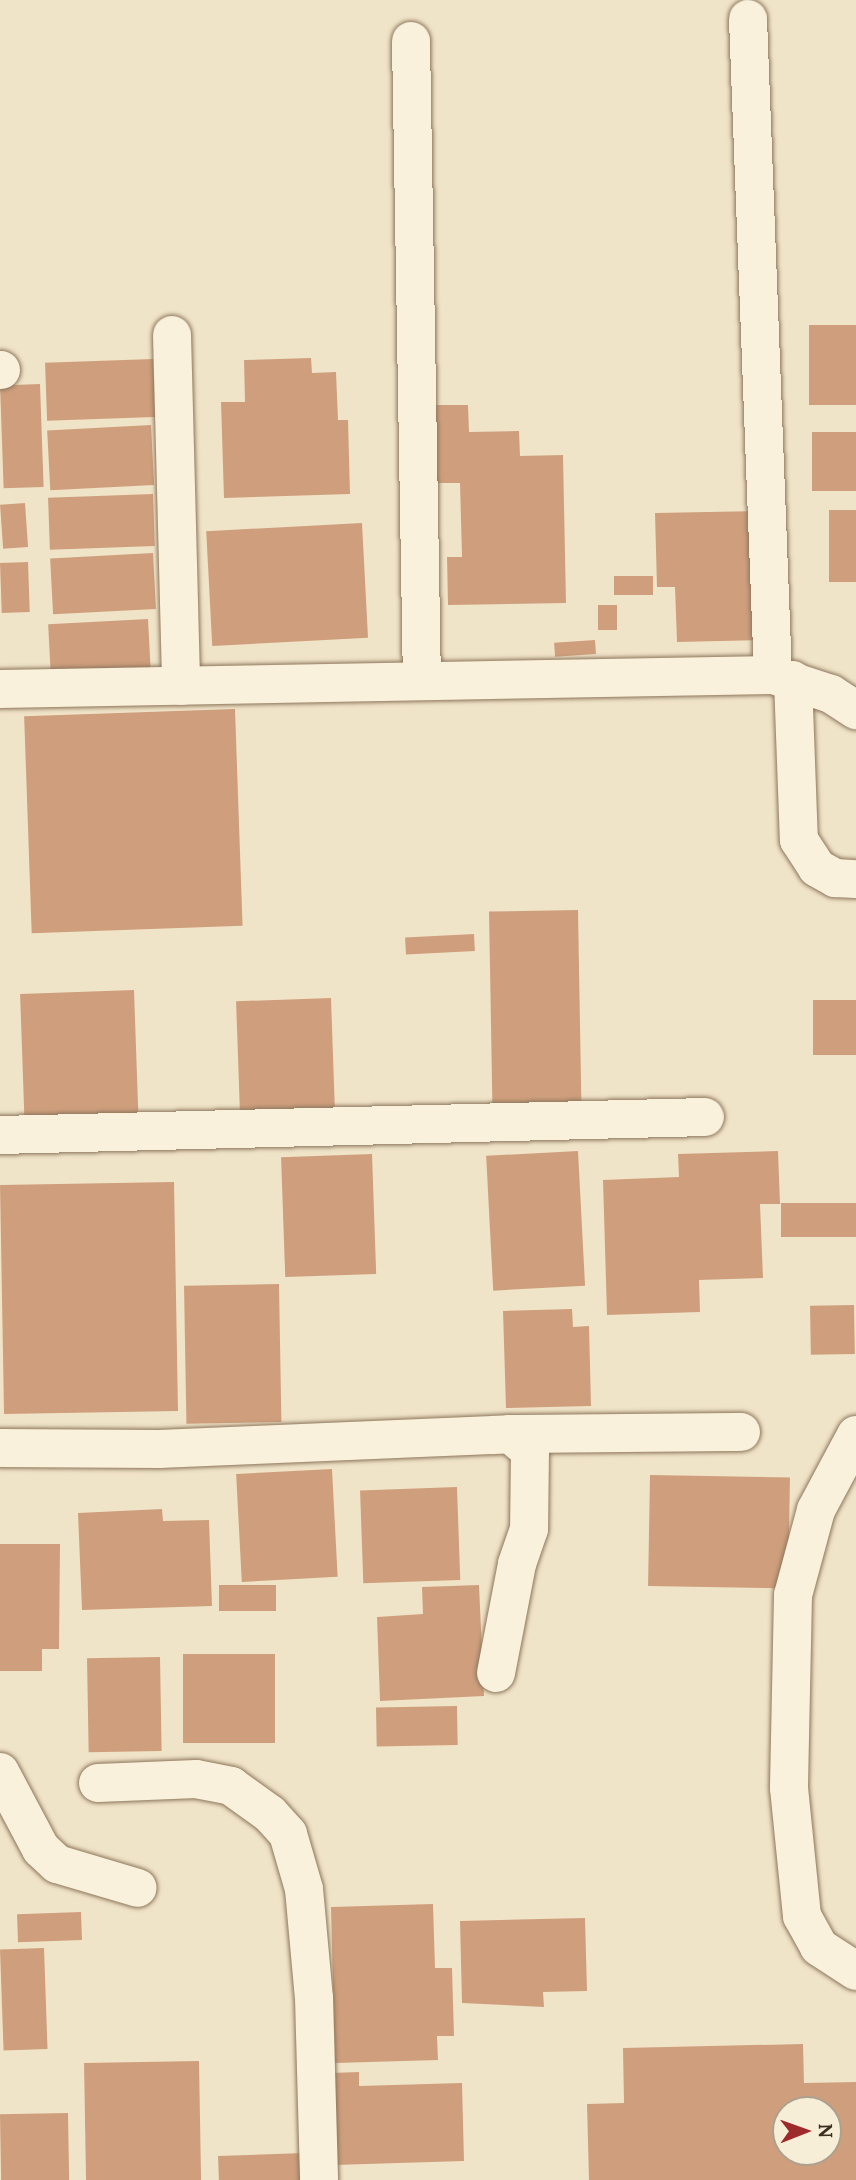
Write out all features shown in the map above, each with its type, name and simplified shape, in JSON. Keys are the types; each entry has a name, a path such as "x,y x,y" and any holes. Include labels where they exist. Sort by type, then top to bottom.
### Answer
{"street":[{"path":"748,19 783,678 799,840 817,868 835,878 856,879"},
{"path":"411,41 422,681"},
{"path":"173,335 181,686"},
{"path":"0,690 422,681 783,678 856,710"},
{"path":"0,1135 705,1117"},
{"path":"0,1448 159,1449 510,1434 741,1432"},
{"path":"496,1673 517,1564 529,1529 530,1451 510,1434"},
{"path":"856,1434 817,1510 793,1595 789,1788 802,1916 819,1947 856,1971"},
{"path":"0,1772 41,1849 57,1864 138,1888"},
{"path":"98,1783 195,1779 230,1786 270,1814 288,1834 304,1889 314,1998 319,2180"}],"building":[{"path":"809,325 856,325 856,405 809,405"},
{"path":"311,358 312,373 336,372 338,420 348,420 350,494 224,498 221,402 245,402 244,360"},
{"path":"153,359 155,417 47,421 45,363"},
{"path":"40,384 44,487 4,488 0,385"},
{"path":"431,405 468,405 469,432 519,431 520,456 563,455 566,603 448,605 447,557 462,557 460,483 432,483"},
{"path":"151,425 154,485 50,490 47,430"},
{"path":"812,432 856,432 856,491 812,491"},
{"path":"153,494 155,546 50,550 48,498"},
{"path":"25,503 28,547 3,549 0,505"},
{"path":"829,510 856,510 856,582 829,582"},
{"path":"761,511 764,640 677,642 675,587 657,587 655,513"},
{"path":"362,523 368,638 212,646 206,531"},
{"path":"153,553 156,609 53,614 50,558"},
{"path":"28,562 30,612 2,613 0,563"},
{"path":"614,576 653,576 653,595 614,595"},
{"path":"598,605 617,605 617,630 598,630"},
{"path":"148,619 151,675 51,680 48,624"},
{"path":"595,640 596,654 555,657 554,643"},
{"path":"235,709 243,926 32,933 24,716"},
{"path":"578,910 581,1109 492,1111 489,912"},
{"path":"474,934 475,951 406,955 405,938"},
{"path":"134,990 138,1116 24,1120 20,994"},
{"path":"331,998 335,1109 240,1112 236,1001"},
{"path":"813,1000 856,1000 856,1055 813,1055"},
{"path":"578,1151 585,1286 493,1291 486,1156"},
{"path":"778,1151 780,1204 760,1204 763,1278 699,1280 700,1312 607,1315 603,1180 679,1177 678,1154"},
{"path":"372,1154 376,1274 285,1277 281,1157"},
{"path":"174,1182 178,1411 4,1414 0,1185"},
{"path":"781,1203 856,1203 856,1237 781,1237"},
{"path":"279,1284 281,1422 186,1424 184,1286"},
{"path":"854,1305 855,1354 811,1355 810,1306"},
{"path":"572,1309 573,1327 589,1326 591,1406 506,1408 503,1311"},
{"path":"332,1469 338,1577 242,1582 236,1474"},
{"path":"650,1475 790,1477 788,1588 648,1586"},
{"path":"457,1487 460,1580 363,1583 360,1490"},
{"path":"162,1509 163,1521 209,1520 212,1606 82,1610 78,1513"},
{"path":"0,1544 60,1544 59,1649 42,1649 42,1671 0,1671"},
{"path":"219,1585 276,1585 276,1611 219,1611"},
{"path":"479,1585 484,1696 380,1701 377,1617 423,1614 422,1587"},
{"path":"183,1654 275,1654 275,1743 183,1743"},
{"path":"160,1657 162,1751 89,1752 87,1658"},
{"path":"457,1706 458,1745 377,1746 376,1707"},
{"path":"433,1904 435,1968 452,1968 454,2036 437,2036 438,2060 335,2063 331,1907"},
{"path":"81,1912 82,1940 18,1942 17,1914"},
{"path":"585,1918 587,1991 543,1992 544,2007 462,2003 460,1921"},
{"path":"44,1948 48,2049 4,2050 0,1950"},
{"path":"803,2044 804,2083 856,2082 856,2180 589,2180 587,2104 624,2103 623,2048"},
{"path":"199,2061 201,2180 86,2180 84,2063"},
{"path":"359,2072 359,2086 462,2083 464,2161 334,2165 331,2073"},
{"path":"68,2113 69,2180 1,2180 0,2114"},
{"path":"304,2153 305,2180 219,2180 218,2156"}]}
